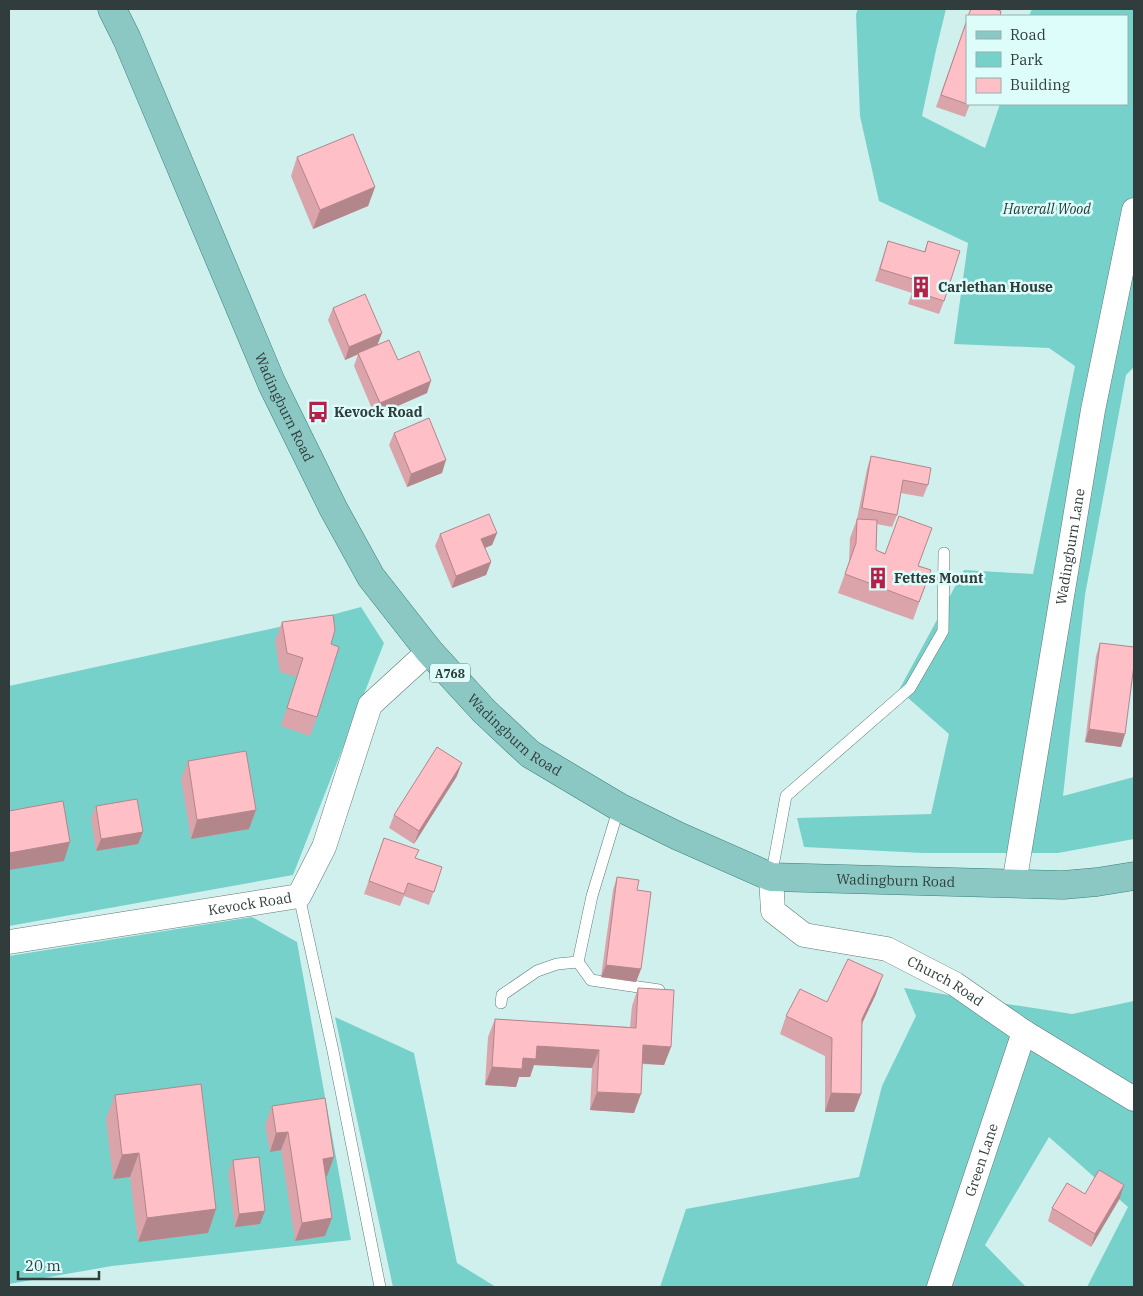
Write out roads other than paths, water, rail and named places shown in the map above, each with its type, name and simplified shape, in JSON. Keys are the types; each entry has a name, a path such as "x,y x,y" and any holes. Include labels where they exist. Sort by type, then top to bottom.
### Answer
{"main road":[{"name":"Wadingburn Road","path":"112,9 127,38 272,384 333,508 371,577 429,651 484,711 530,754 618,807 678,836 772,877 1063,885 1134,876"}],"street":[{"name":"Wadingburn Lane","path":"1014,884 1093,410 1134,210"},
{"name":"Kevock Road","path":"9,942 299,896 324,847 370,705 429,651"},
{"name":"Church Road","path":"772,877 773,911 804,935 886,949 955,984 1024,1032 1134,1099"},
{"name":"Green Lane","path":"938,1287 1024,1032"}],"lane":[{"path":"772,877 786,796 910,688 944,631 944,553"},
{"path":"618,807 592,896 578,962 591,980 659,990"},
{"path":"299,896 333,1051 380,1287"},
{"path":"501,1003 502,995 537,972 557,964 578,962"}],"place":[{"name":"Carlethan House","path":"921,287"},
{"name":"Kevock Road","path":"318,412"},
{"name":"Fettes Mount","path":"878,578"}],"park label":[{"name":"Haverall Wood","path":"1047,209"}]}
